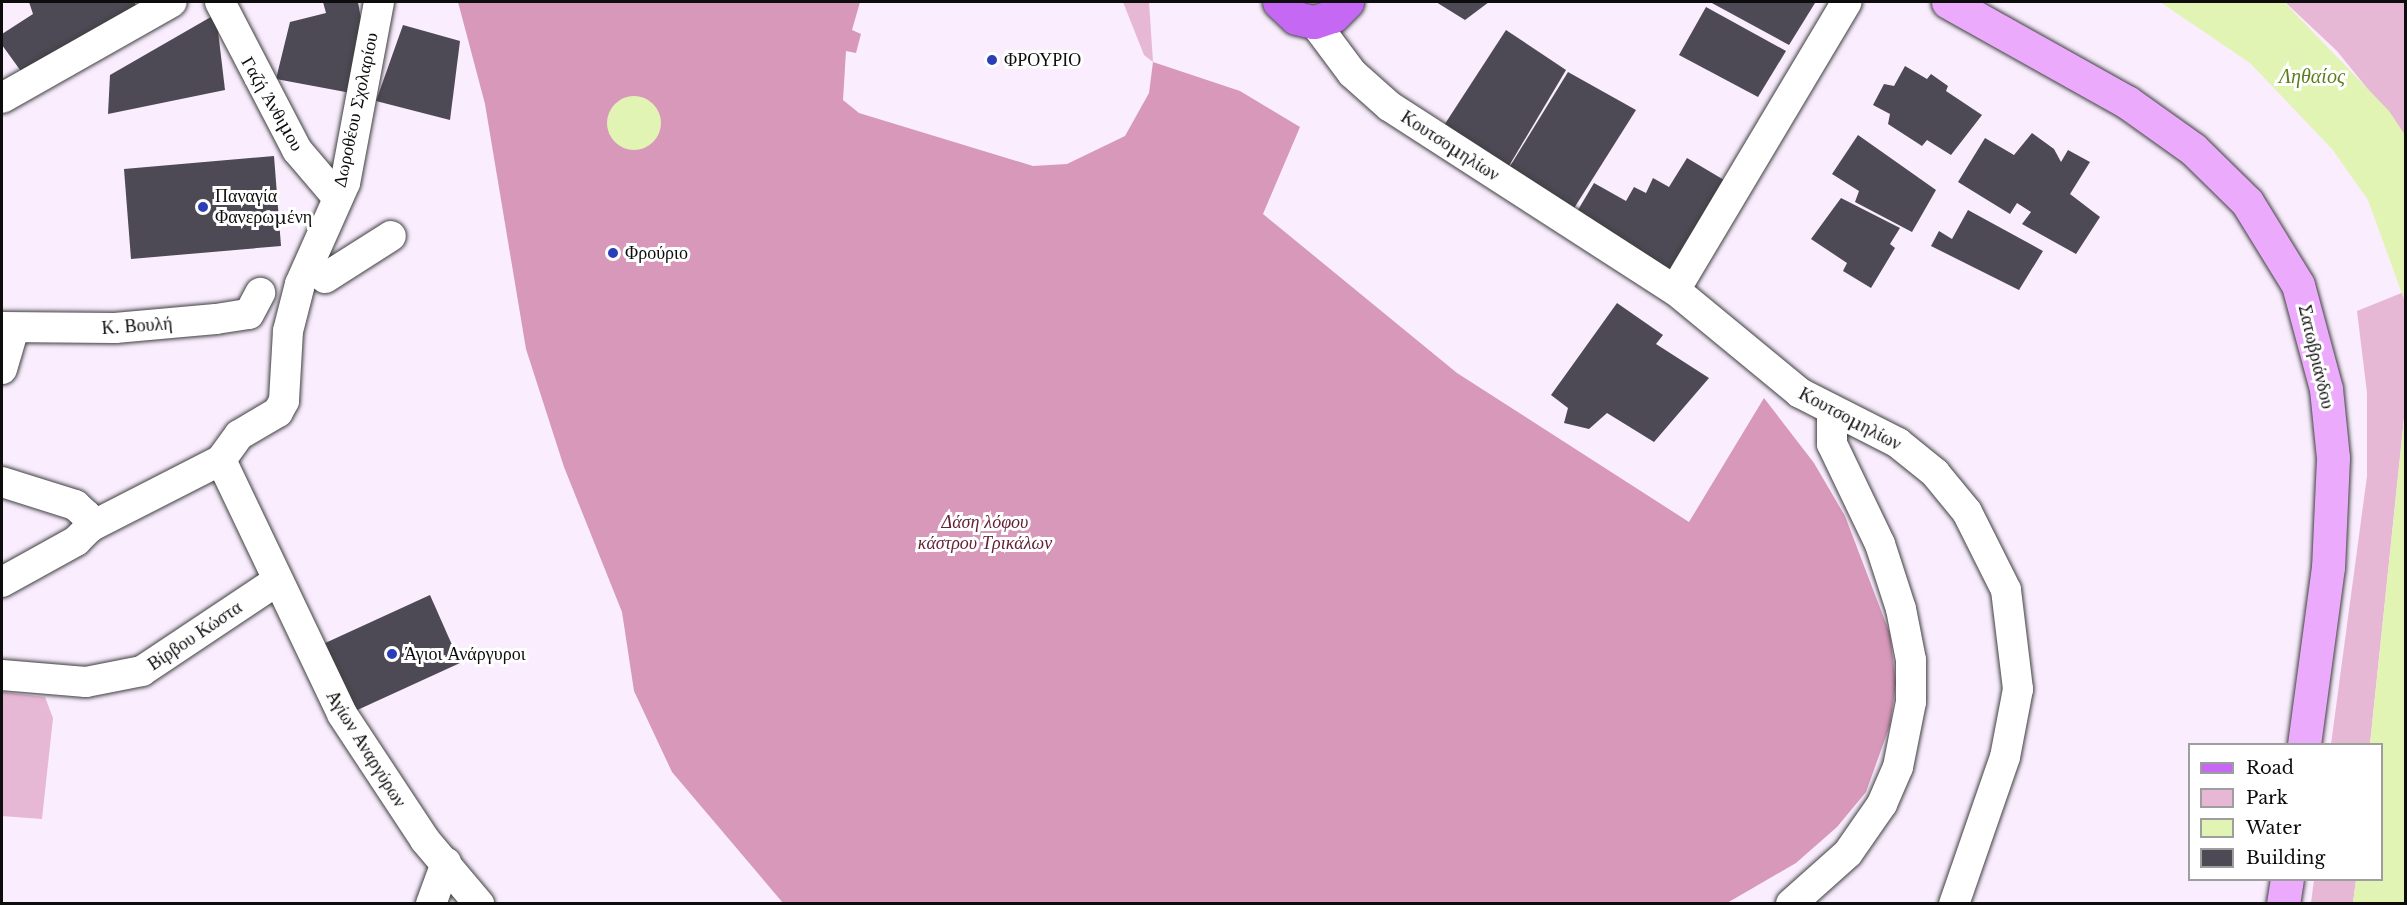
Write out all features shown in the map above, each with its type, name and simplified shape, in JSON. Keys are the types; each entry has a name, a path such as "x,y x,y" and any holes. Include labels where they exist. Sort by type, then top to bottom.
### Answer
{"main road":[{"path":"1279,2 1296,18 1314,22 1333,16 1347,2"}],"street":[{"path":"2,98 172,2"},
{"name":"Γαζή Άνθιμου","path":"220,2 297,150 338,198"},
{"name":"Δωροθέου Σχολαρίου","path":"221,460 239,435 278,412 284,401 288,331 313,281 338,198 379,2"},
{"path":"1676,290 1846,2"},
{"name":"Σατωβριάνδου","path":"1948,2 2127,102 2193,149 2247,202 2298,285 2324,379 2332,458 2328,567 2304,743"},
{"name":"Κουτσομηλίων","path":"1314,22 1346,66 1389,106 1676,290 1783,382 1832,410 1879,430 1935,473 1983,536 2006,590 2018,659 2014,722 1954,903"},
{"path":"313,281 391,236"},
{"name":"Κ. Βουλή","path":"8,327 115,328 216,319 249,314 260,293"},
{"path":"2,369 8,327"},
{"path":"1791,903 1848,853 1882,804 1898,767 1911,702 1911,660 1901,609 1880,544 1832,444 1832,410"},
{"path":"2,582 76,541 90,527 221,460"},
{"name":"Αγίων Αναργύρων","path":"221,460 342,714 446,863 478,903"},
{"path":"2,482 75,505 86,514 90,527"},
{"name":"Βίρβου Κώστα","path":"2,675 86,682 142,672 277,581"},
{"path":"431,903 446,863"},
{"path":"2283,903 2287,881"}],"green space":[{"name":"Δάση λόφου κάστρου Τρικάλων","path":"458,2 860,2 852,30 861,34 856,53 846,51 843,100 859,113 1033,166 1067,164 1125,136 1149,93 1153,62 1240,91 1300,127 1263,214 1457,373 1689,522 1764,398 1814,463 1845,516 1890,634 1896,683 1890,725 1866,792 1837,827 1796,863 1727,903 783,903 672,772 634,691 622,612 564,467 526,349 485,104"},
{"path":"1123,2 1149,2 1153,62 1144,55"},
{"path":"2285,2 2405,2 2405,135 2337,51"},
{"path":"2404,292 2405,409 2370,743 2331,743 2367,476 2367,393 2357,311"},
{"path":"2,692 45,697 53,718 42,819 2,816"},
{"path":"2314,881 2356,881 2353,903 2311,903"}],"water":[{"name":"Ληθαίος","path":"2160,2 2284,2 2389,111 2405,135 2405,302 2368,200 2332,149 2250,63"},
{"path":"634,96 644,98 653,104 659,113 661,123 659,133 653,142 644,148 634,150 624,148 615,142 609,133 607,123 609,113 615,104 624,98"},
{"path":"2405,409 2405,903 2353,903 2356,881 2383,881 2383,743 2370,743"}],"building":[{"path":"29,2 134,2 140,11 23,74 2,45 2,34 33,14"},
{"path":"323,2 358,2 365,41 351,93 276,79 290,22 326,13"},
{"path":"1436,2 1489,2 1465,20"},
{"path":"1710,2 1813,2 1815,3 1789,45"},
{"path":"1706,7 1786,51 1758,97 1679,55"},
{"path":"216,14 225,90 108,114 110,75"},
{"path":"403,25 460,41 450,120 376,101"},
{"path":"1506,30 1566,70 1506,171 1439,133"},
{"path":"1905,66 1927,79 1931,74 1948,86 1946,91 1982,115 1951,155 1927,140 1922,146 1888,124 1890,114 1873,105 1884,84 1894,86"},
{"path":"1568,72 1636,110 1571,213 1507,171"},
{"path":"2032,133 2054,149 2061,162 2068,150 2090,162 2070,194 2100,217 2076,254 2022,224 2031,212 2017,203 2010,214 1958,182 1985,138 2014,155"},
{"path":"1858,135 1936,190 1912,232 1855,202 1859,191 1832,174"},
{"name":"Παναγία Φανερωμένη","path":"274,156 281,246 131,259 124,169"},
{"path":"1687,158 1724,180 1668,275 1575,215 1594,183 1626,201 1634,187 1646,193 1653,178 1669,187"},
{"path":"1841,198 1900,228 1890,244 1895,248 1871,288 1843,271 1847,263 1811,239"},
{"path":"1968,210 2043,251 2019,290 1931,246 1939,231 1952,239"},
{"path":"1617,303 1663,335 1656,344 1709,378 1654,442 1607,413 1589,429 1564,423 1568,408 1551,395"},
{"name":"Άγιοι Ανάργυροι","path":"430,595 460,663 353,712 323,644"}],"place":[{"name":"ΦΡΟΥΡΙΟ","path":"992,60"},
{"name":"Παναγία Φανερωμένη","path":"203,207"},
{"name":"Φρούριο","path":"613,253"},
{"name":"Άγιοι Ανάργυροι","path":"392,654"}]}
